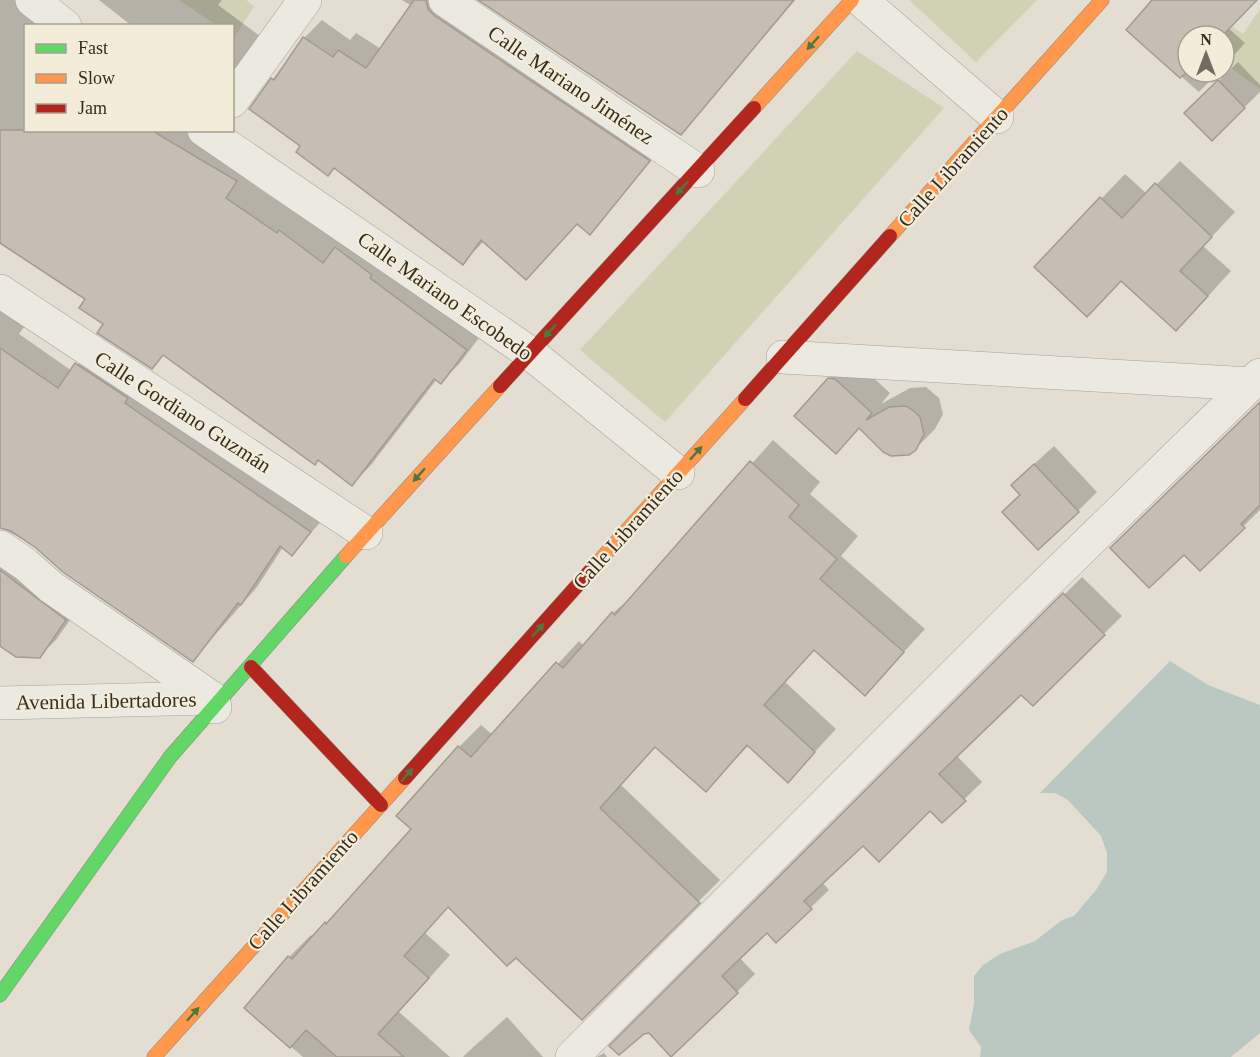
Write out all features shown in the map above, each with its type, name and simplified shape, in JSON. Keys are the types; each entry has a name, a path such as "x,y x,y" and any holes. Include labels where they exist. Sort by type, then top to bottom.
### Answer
{"highway":[{"path":"0,995 170,757 214,703 250,667 366,533 852,0"},
{"name":"Calle Libramiento","path":"154,1057 1102,0"},
{"path":"250,667 381,804"}],"street":[{"path":"32,0 62,24"},
{"path":"234,98 305,0"},
{"name":"Calle Mariano Jiménez","path":"445,0 698,171"},
{"path":"861,0 998,117"},
{"name":"Calle Mariano Escobedo","path":"208,132 530,353 678,473"},
{"name":"Calle Gordiano Guzmán","path":"0,291 366,533"},
{"path":"783,357 1256,379"},
{"path":"572,1057 1026,603 1256,379"},
{"path":"0,547 25,564 51,587 214,703"},
{"name":"Avenida Libertadores","path":"0,704 214,703"}],"green space":[{"path":"179,0 246,0 254,6 234,38 234,24 215,24"},
{"path":"909,0 1037,0 976,62"},
{"path":"1192,0 1228,24 1189,24"},
{"path":"1260,9 1260,89 1236,72 1236,29 1243,34"},
{"path":"857,51 944,108 665,422 580,350"}],"shaded area":[{"path":"1170,661 1208,685 1260,705 1260,1033 1231,1057 980,1057 981,1047 969,1030 974,1004 974,976 983,965 1000,954 1035,941 1062,920 1074,916 1096,890 1107,872 1107,853 1101,836 1068,800 1055,793 1040,793"}],"building":[{"path":"414,0 426,0 428,9 435,16 650,161 590,235 577,224 526,280 481,240 463,265 334,168 328,176 296,152 300,146 249,109 271,78 274,80 303,37 333,57 338,50 366,68"},
{"path":"478,0 794,0 681,135"},
{"path":"1152,0 1257,0 1234,24 1176,24 1176,74 1126,30"},
{"path":"1214,84 1222,84 1245,108 1212,141 1184,113"},
{"path":"0,130 154,132 237,181 226,198 277,233 279,230 323,263 335,247 372,275 370,278 467,350 441,384 434,379 352,486 318,460 315,465 163,355 152,369 97,333 103,324 79,308 85,299 0,243"},
{"path":"1155,183 1212,237 1180,271 1208,296 1176,331 1121,281 1087,317 1034,267 1100,197 1122,218"},
{"path":"0,348 58,388 75,363 128,398 125,403 311,532 292,556 280,546 241,605 238,603 193,662 63,572 36,548 11,531 0,528"},
{"path":"828,378 835,379 872,413 866,420 889,407 906,406 914,411 920,417 924,434 916,450 909,455 891,456 883,452 859,428 836,454 794,416"},
{"path":"1260,402 1260,505 1241,524 1245,528 1200,571 1184,555 1149,588 1110,548"},
{"path":"750,461 799,505 789,517 837,559 820,579 904,652 865,696 814,650 764,705 815,752 788,783 747,745 706,792 655,747 600,808 700,903 582,1020 516,958 507,966 448,907 404,956 429,978 378,1034 404,1057 337,1057 306,1030 290,1048 244,1008 288,956 292,959 325,922 326,924 411,829 396,816 458,746 471,757 556,662 563,668 612,612 615,615"},
{"path":"1034,464 1079,512 1038,550 1002,512 1020,495 1011,485"},
{"path":"0,570 66,620 40,658 16,657 0,646"},
{"path":"1063,593 1105,635 1033,706 1021,695 939,774 966,801 942,823 930,811 879,862 863,846 804,901 812,909 776,943 767,933 722,976 738,993 671,1057 649,1033 644,1034 619,1055 609,1046"}],"traffic: fast":[{"path":"0,995 170,757 346,556"}],"traffic: slow":[{"path":"754,108 852,0"},
{"path":"890,236 1102,0"},
{"path":"346,556 500,386"},
{"path":"592,569 745,399"},
{"path":"154,1057 405,778"}],"traffic: jam":[{"path":"500,386 754,108"},
{"path":"745,399 890,236"},
{"path":"405,778 592,569"},
{"path":"251,667 381,805"}]}
